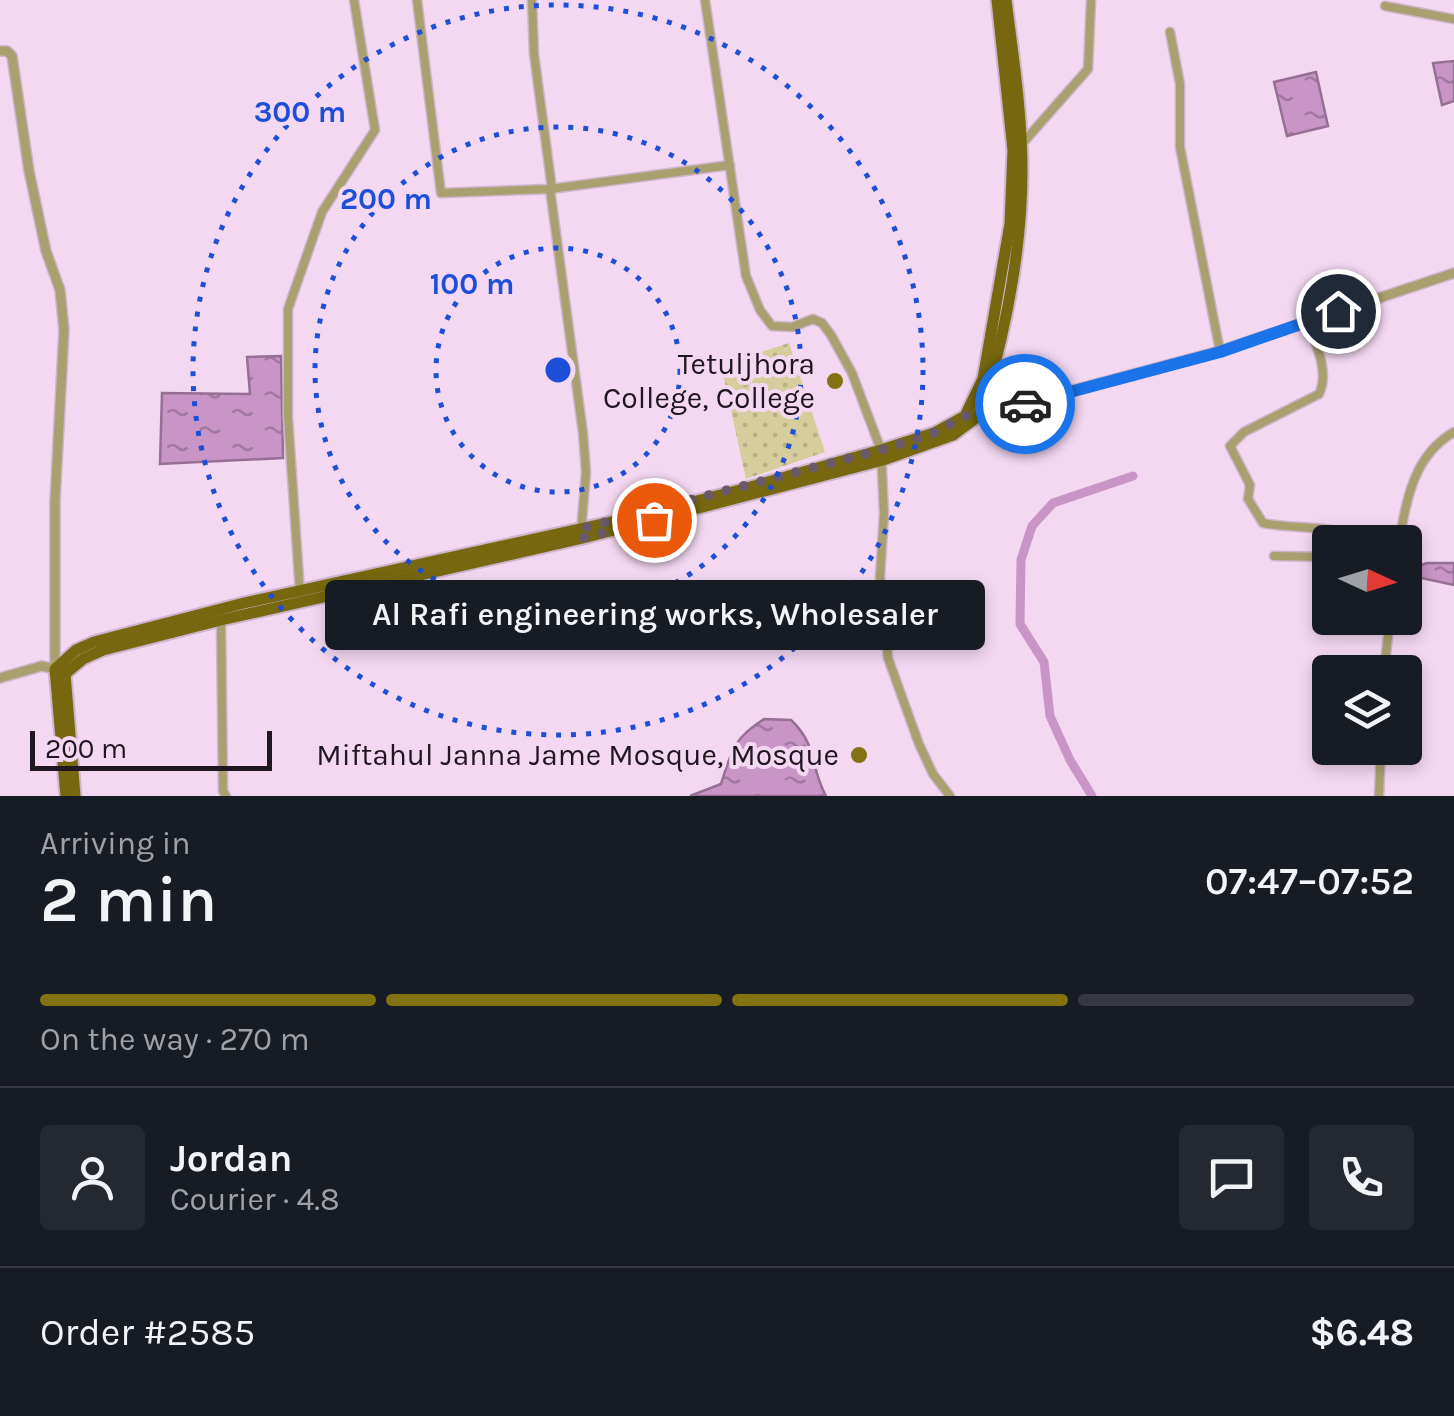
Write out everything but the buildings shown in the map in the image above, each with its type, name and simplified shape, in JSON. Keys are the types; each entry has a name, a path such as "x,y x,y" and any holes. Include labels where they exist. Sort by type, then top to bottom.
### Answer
{"main road":[{"path":"971,416 991,342 1012,192 1013,150 997,0"},
{"path":"58,665 94,642 582,534 953,435 971,416 992,376 1020,202 1021,145 1006,0"},
{"path":"58,665 300,598"},
{"path":"58,665 66,796"},
{"path":"58,665 75,796"}],"street":[{"path":"300,598 288,418 288,308 322,212 375,130 354,0"},
{"path":"417,0 441,193 551,189 730,165"},
{"path":"532,0 534,54 583,434 586,472 582,534"},
{"path":"704,0 746,276 760,310 772,326 792,327 813,319 822,323 852,373 882,455 880,577 888,658 919,744 933,774 950,796"},
{"path":"1021,145 1088,69 1091,0"},
{"path":"1385,6 1454,19"},
{"path":"1170,32 1180,84 1180,147 1220,352"},
{"path":"0,51 12,56 29,171 46,252 60,290 64,330 55,501 58,665 0,678"},
{"path":"971,416 1220,352 1454,273"},
{"path":"1307,320 1323,372 1324,384 1319,394 1244,432 1230,446 1250,485 1248,499 1263,523 1312,529"},
{"path":"1402,525 1421,461 1437,442 1454,432"},
{"path":"1274,556 1312,557"},
{"path":"222,620 226,796"},
{"path":"1379,796 1380,765"}],"shaded area":[{"path":"789,343 825,452 746,479 721,365"}],"water":[{"path":"1454,61 1454,101 1442,105 1433,63"},
{"path":"1316,72 1328,126 1287,136 1274,82"},
{"path":"281,356 283,458 160,464 162,393 250,394 247,357"},
{"path":"1454,563 1454,585 1422,578 1422,565"},
{"path":"909,583 926,593 935,625 895,634 889,599 894,587"},
{"path":"764,719 791,720 800,729 826,796 690,796 721,784 735,746"}],"waterway":[{"path":"1092,796 1050,716 1044,662 1020,624 1021,560 1032,526 1053,503 1133,476"}],"way so far":[{"path":"654,520 583,538 580,529 740,490 934,433 965,416 977,417 1025,404"}],"place":[{"name":"Tetuljhora College, College","path":"835,381"},
{"name":"Al Rafi engineering works, Wholesaler","path":"654,520"},
{"name":"Miftahul Janna Jame Mosque, Mosque","path":"859,755"}],"route":[{"path":"1025,404 1220,352 1338,311"}]}
